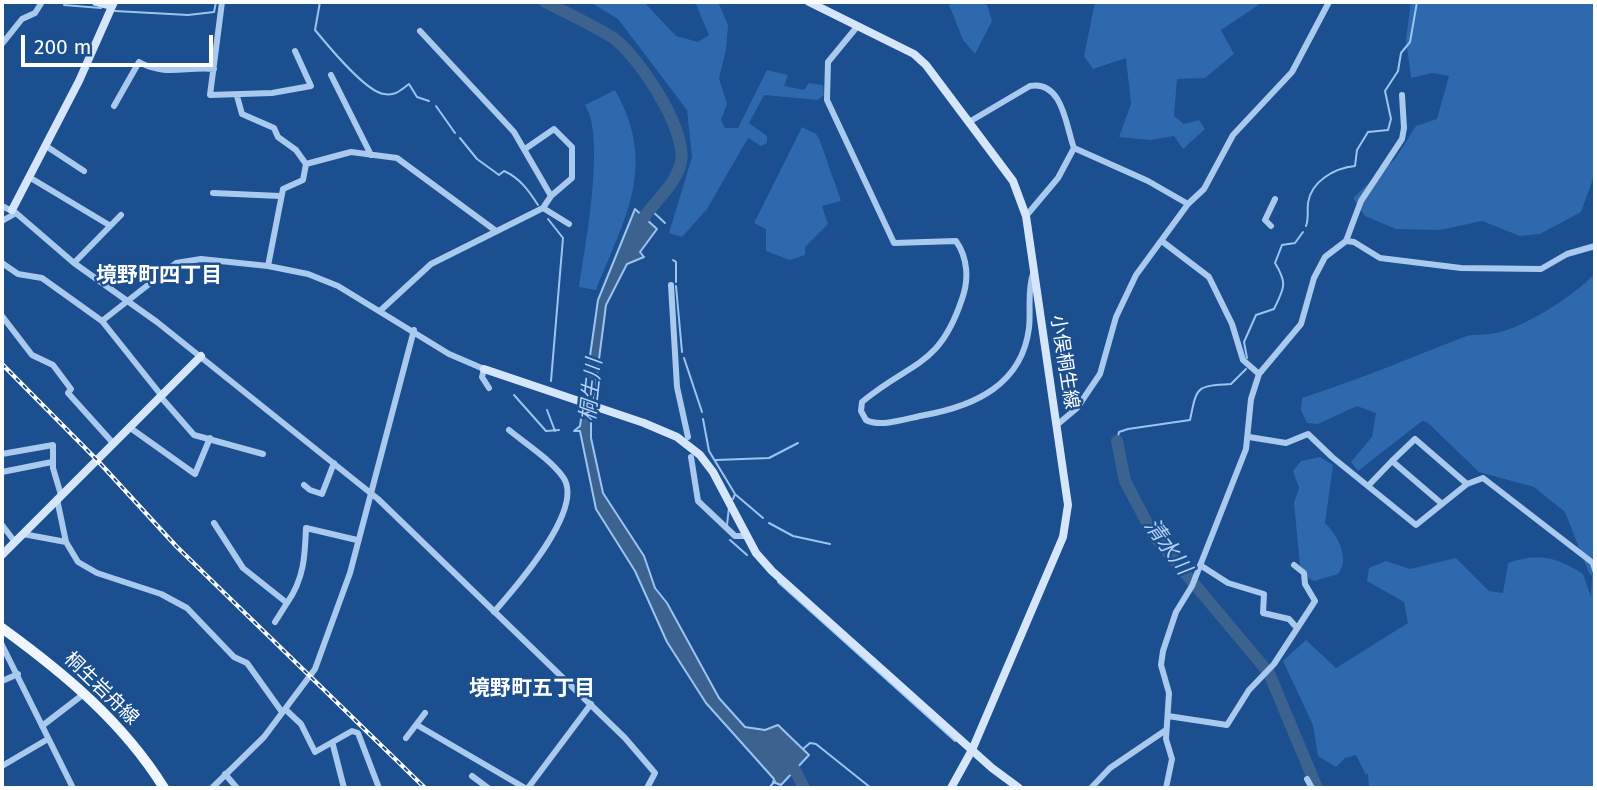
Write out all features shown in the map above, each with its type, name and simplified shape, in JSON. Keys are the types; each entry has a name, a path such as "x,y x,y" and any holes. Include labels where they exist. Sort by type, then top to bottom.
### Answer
{"main road":[{"name":"桐生岩舟線","path":"2,628 85,693 122,731 164,788"}],"street":[{"path":"2,44 22,19 35,13 42,2"},
{"path":"2,221 14,212 113,4 96,2"},
{"path":"222,2 211,95 237,96 297,91 311,86 295,51"},
{"name":"小俣桐生線","path":"809,2 856,28 914,54 938,79 1013,181 1026,216 1068,505 1063,537 972,750 950,788"},
{"path":"1058,424 1077,408 1103,368 1116,317 1128,289 1188,204 1204,189 1233,135 1292,72 1329,2"},
{"path":"856,28 828,62 827,100 894,243 956,241 967,273 961,304 941,346 908,373 862,402 861,411 866,420 880,423 961,408 995,389 1013,370 1026,345 1034,272"},
{"path":"420,31 514,132 551,196"},
{"path":"114,106 139,62 171,73 198,67 214,69"},
{"path":"331,75 371,155"},
{"path":"969,122 1037,85 1049,90 1061,106 1074,148 1058,178 1026,216"},
{"path":"1167,788 1172,759 1167,728 1169,693 1161,665 1176,612 1192,586 1249,437 1251,399 1259,374 1301,324 1314,278 1325,257 1346,241 1362,201 1402,139 1402,95"},
{"path":"237,96 245,117 274,128 278,137 296,150 306,164 303,180 285,186 280,196 268,266"},
{"path":"381,310 427,267 543,208 551,196 572,178 572,147 554,129 525,149"},
{"path":"46,146 84,171"},
{"path":"1074,148 1148,181 1188,204"},
{"path":"306,164 351,152 397,158 496,231"},
{"path":"29,177 109,225"},
{"path":"213,193 280,196"},
{"path":"1271,226 1265,220 1275,199"},
{"path":"2,206 14,212 74,262 128,299 370,492 591,704 654,773 647,788"},
{"path":"543,208 569,224"},
{"path":"74,262 121,215"},
{"path":"1346,241 1354,242 1380,258 1461,268 1541,269 1567,254 1595,246"},
{"path":"1163,242 1209,278 1232,324 1243,359 1259,374"},
{"path":"102,321 167,267 186,260 268,266 326,281 381,310 449,355 671,434 707,464 747,536 772,571 972,750 1019,788"},
{"path":"2,263 18,274 42,278 102,321 194,435 263,454"},
{"path":"671,285 677,387 688,436"},
{"path":"2,316 32,355 52,365 71,389 68,393 113,443"},
{"path":"212,788 264,737 315,669 338,609 414,330"},
{"path":"2,555 201,356"},
{"path":"484,369 483,380 489,388"},
{"path":"130,427 195,474 210,438"},
{"path":"494,612 545,548 568,493 565,479 509,430"},
{"path":"1249,437 1286,443 1308,434 1416,525 1467,484 1477,478 1486,480 1593,563 1595,570"},
{"path":"1368,486 1415,439 1467,484"},
{"path":"2,454 53,445 52,462 66,542 78,562 91,570 160,594 187,608 234,657 247,663 284,711 301,724 315,752 333,745 352,731 358,733 379,788"},
{"path":"691,457 700,505 735,536 747,536"},
{"path":"1392,461 1441,503"},
{"path":"2,472 52,462"},
{"path":"304,485 310,491 322,494 334,463"},
{"path":"214,523 243,568 287,603"},
{"path":"2,525 15,542"},
{"path":"275,622 299,586 305,556 306,528 358,540"},
{"path":"23,534 66,542"},
{"path":"1200,565 1228,583 1264,594 1263,613 1289,619 1297,628"},
{"path":"1168,716 1227,724 1249,690 1274,664 1315,598 1305,584 1304,573 1294,565"},
{"path":"2,645 73,788"},
{"path":"2,681 18,674"},
{"path":"42,726 85,693"},
{"path":"417,725 526,788 591,704"},
{"path":"406,738 425,713"},
{"path":"1091,788 1110,768 1162,735 1167,728"},
{"path":"2,766 48,739"},
{"path":"333,745 344,788"},
{"path":"225,774 237,788"},
{"path":"472,776 488,788"},
{"path":"1307,779 1312,788"}],"shaded area":[{"path":"590,2 644,2 676,36 698,42 709,35 695,2 718,2 728,25 726,50 719,78 727,104 721,120 725,128 738,128 767,70 788,75 784,86 804,90 809,83 823,85 824,95 818,100 764,95 749,123 767,136 767,143 761,146 748,138 707,209 682,237 669,233 692,157 687,110 618,19"},
{"path":"948,2 986,2 992,21 975,54 963,40"},
{"path":"1095,2 1263,2 1221,30 1234,54 1205,78 1177,79 1174,116 1184,124 1199,120 1205,129 1183,149 1174,136 1151,140 1119,137 1131,104 1126,58 1093,69 1084,56"},
{"path":"1411,2 1595,2 1595,163 1593,179 1581,212 1540,234 1520,236 1482,221 1440,230 1396,229 1365,216 1353,198 1395,159 1416,126 1437,119 1449,76 1432,73 1411,78 1406,39"},
{"path":"615,90 628,117 636,167 626,215 596,290 579,287 594,166 591,120 585,105"},
{"path":"802,127 816,134 820,141 841,201 822,206 828,224 805,247 805,255 790,260 766,251 766,229 754,223"},
{"path":"1595,273 1595,788 1369,788 1368,773 1366,775 1356,755 1345,758 1336,767 1318,756 1313,725 1283,661 1306,640 1336,668 1408,623 1404,602 1367,581 1369,568 1386,561 1410,569 1456,558 1489,591 1503,593 1508,563 1529,558 1547,558 1583,574 1591,597 1592,576 1565,512 1534,487 1479,472 1427,422 1422,421 1358,471 1351,462 1372,437 1376,413 1357,406 1318,424 1307,423 1301,410 1302,398 1464,337 1508,330 1563,300"},
{"path":"1320,457 1333,465 1325,523 1338,540 1343,561 1338,574 1314,581 1305,576 1300,565 1294,503 1299,488 1293,471 1301,461"}],"water":[{"path":"635,209 657,229 640,252 644,257 627,264 606,305 591,421 591,438 603,493 644,556 655,588 667,603 719,698 745,727 765,730 778,725 809,755 781,785 773,782 774,779 706,703 667,642 635,571 596,509 580,431 574,431 580,426 598,300"}],"waterway":[{"path":"115,11 188,15 214,12 216,2"},
{"path":"320,2 315,30 357,76 384,94 394,94 409,84 417,97 429,101"},
{"name":"桐生川","path":"545,2 604,32 623,46 647,76 669,113 681,148 681,162 673,180 637,229"},
{"name":"清水川","path":"1306,226 1310,195 1319,182 1332,173 1355,166 1357,150 1368,132 1388,130 1391,119 1385,91 1398,71 1401,53 1410,42 1417,2"},
{"path":"64,5 101,8"},
{"path":"436,106 455,133"},
{"path":"460,138 477,159 499,175 504,171 519,181 538,205"},
{"path":"650,209 665,223"},
{"path":"548,219 563,238 551,381"},
{"name":"清水川","path":"1247,358 1244,342 1256,315 1274,309 1282,291 1282,276 1275,263 1282,245 1295,243 1303,232"},
{"path":"673,260 676,262 676,282"},
{"path":"676,286 682,352"},
{"path":"684,358 702,412"},
{"name":"清水川","path":"1117,441 1119,432 1128,429 1190,420 1194,400 1200,390 1204,387 1231,384 1246,369"},
{"path":"514,395 546,431 559,430"},
{"path":"547,410 555,431"},
{"path":"703,419 709,451 735,494 733,499"},
{"name":"清水川","path":"1117,441 1125,481 1154,536 1269,673 1317,788"},
{"path":"716,460 769,458 798,443"},
{"path":"736,495 763,518"},
{"path":"727,525 729,507"},
{"path":"769,523 793,536 830,544"},
{"path":"730,540 747,555"},
{"path":"778,582 955,741"},
{"path":"803,749 810,743 816,744 871,788"},
{"name":"桐生川","path":"780,765 795,770 804,788"},
{"path":"769,788 775,781"}],"railway":[{"path":"2,364 97,460 176,546 425,788"}],"district":[{"name":"境野町四丁目","path":"159,276"},
{"name":"境野町五丁目","path":"532,689"}]}
